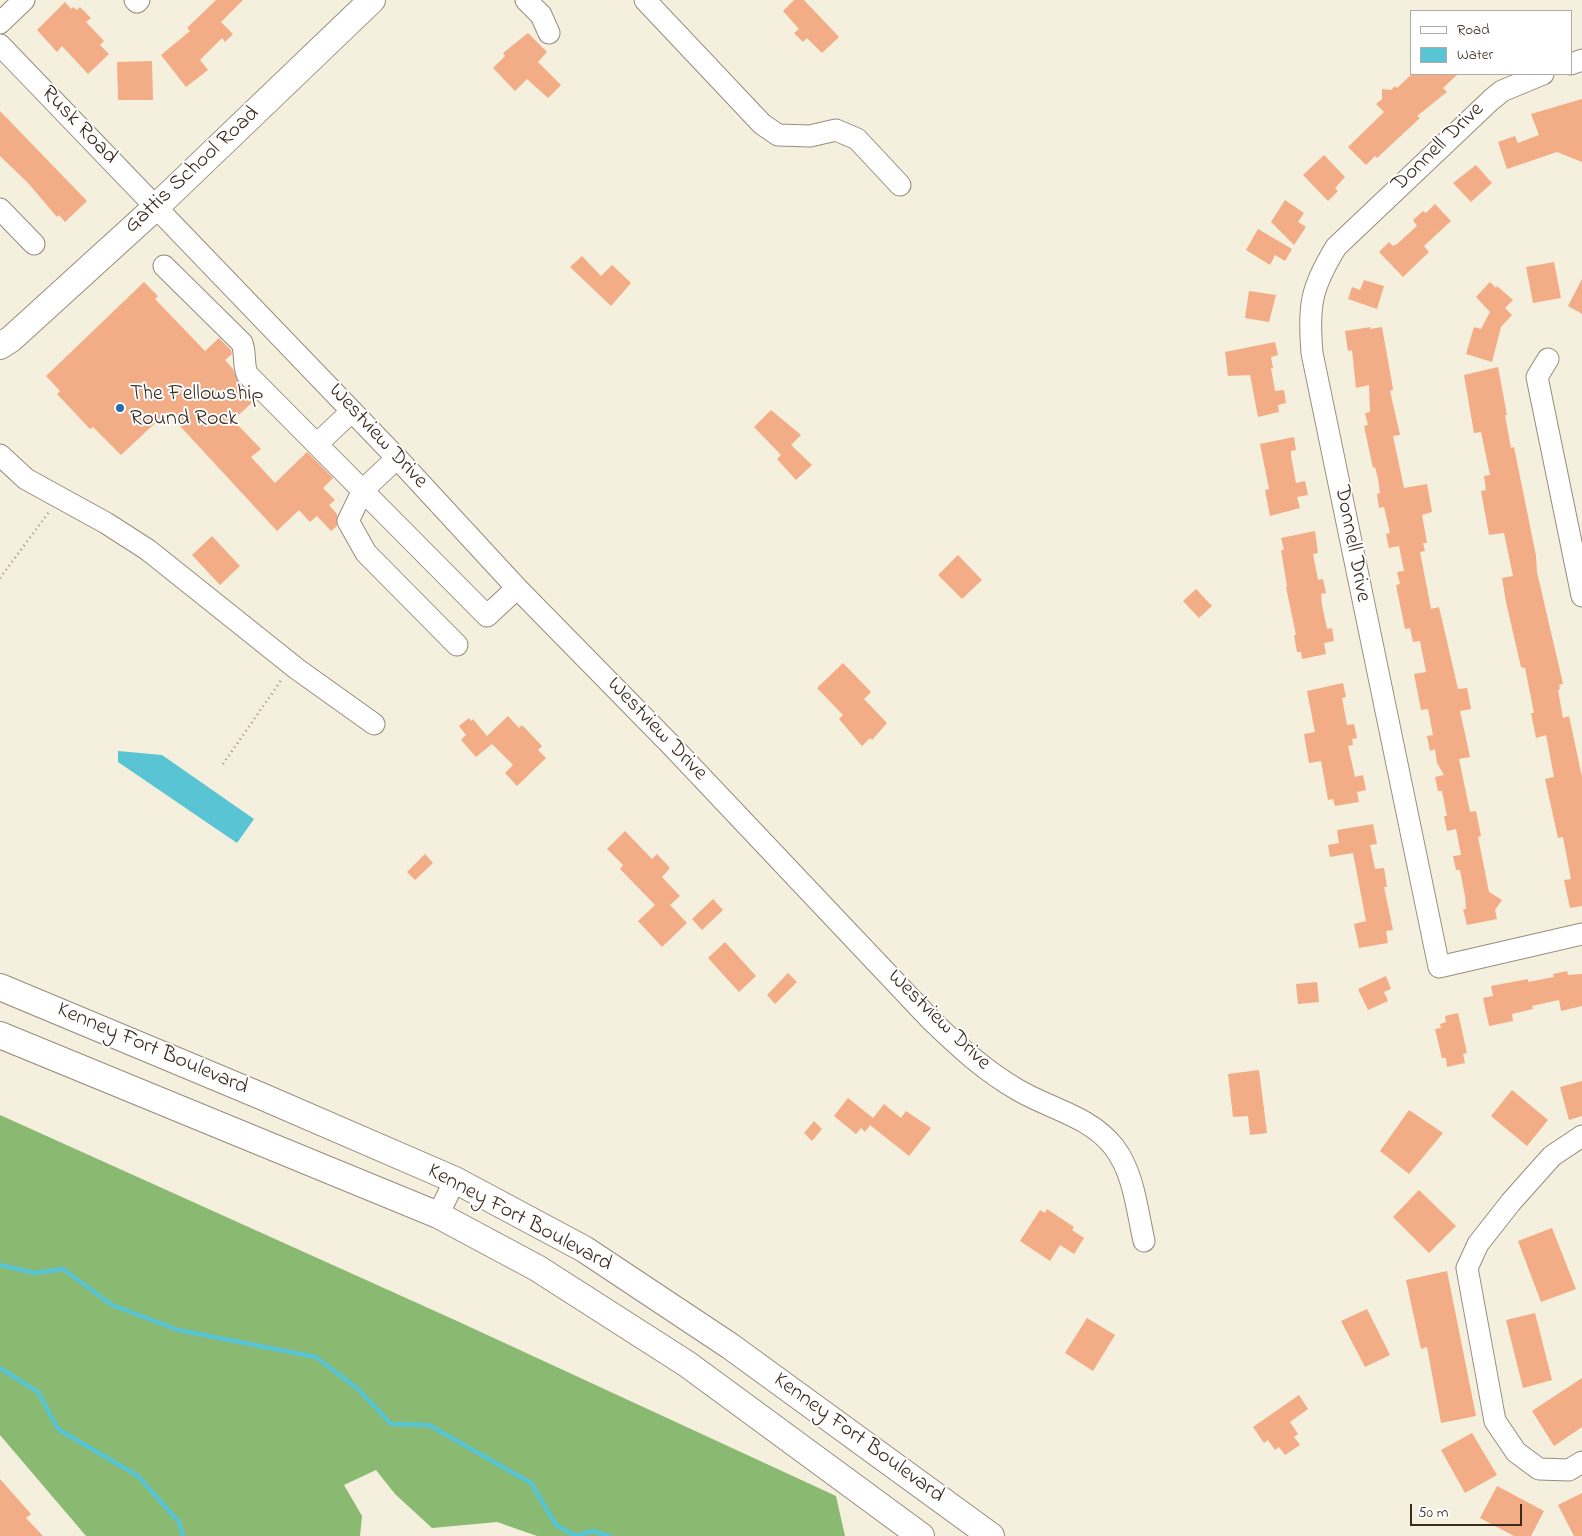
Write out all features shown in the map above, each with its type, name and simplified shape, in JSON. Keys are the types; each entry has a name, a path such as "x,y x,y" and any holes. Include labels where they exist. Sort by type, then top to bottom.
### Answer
{"main road":[{"name":"Gattis School Road","path":"4,346 156,207 372,0"},
{"name":"Kenney Fort Boulevard","path":"0,988 261,1096 454,1180 584,1250 730,1346 991,1536"},
{"name":"Kenney Fort Boulevard","path":"0,1035 438,1215 537,1268 687,1364 921,1536"}],"street":[{"path":"0,23 24,0"},
{"path":"135,0 137,2 139,0"},
{"path":"526,0 541,15 549,33"},
{"path":"645,0 762,124 778,135 810,136 836,130 857,139 900,185"},
{"name":"Rusk Road","path":"3,54 156,207"},
{"name":"Donnell Drive","path":"1539,75 1514,85 1491,100 1336,247 1320,273 1312,297 1309,323 1312,353 1366,621 1439,967 1582,934"},
{"name":"Westview Drive","path":"156,207 397,458 517,588 671,745 932,1021 964,1052 993,1075 1020,1091 1080,1119 1105,1137 1124,1163 1144,1241"},
{"path":"0,209 34,244"},
{"path":"164,266 242,343 246,355 244,366 247,374 487,616 517,588"},
{"path":"200,301 225,278"},
{"path":"1548,359 1537,377 1573,503 1582,596"},
{"path":"317,444 352,411"},
{"path":"0,455 26,479 106,523 148,550 297,669 374,724"},
{"path":"397,458 363,490 348,521 366,553 457,645"},
{"path":"1582,1136 1552,1156 1511,1202 1478,1244 1467,1268 1495,1421 1516,1452 1539,1469 1569,1470 1582,1462"},
{"path":"438,1215 454,1180"}],"path":[{"path":"0,578 53,507"},
{"path":"223,764 283,678"}],"green space":[{"path":"0,1115 457,1321 836,1496 845,1536 537,1536 497,1522 432,1528 395,1494 376,1470 344,1485 362,1516 360,1536 86,1536 0,1435"}],"water":[{"path":"118,751 162,755 254,819 237,843 118,762"}],"building":[{"path":"216,0 243,0 221,22 233,34 225,42 222,38 200,60 208,70 186,87 161,55 190,31 187,28"},
{"path":"794,0 804,0 839,37 822,53 807,38 803,42 794,33 799,29 783,11"},
{"path":"65,2 71,9 73,7 77,10 80,7 91,18 86,22 104,41 100,45 109,54 88,74 62,46 57,52 37,30"},
{"path":"528,33 547,52 538,62 561,85 548,98 527,79 515,91 493,68 505,56 503,53"},
{"path":"152,61 153,100 118,100 117,62"},
{"path":"1411,75 1457,75 1443,88 1447,92 1417,116 1420,118 1377,158 1375,156 1366,165 1348,147 1384,112 1376,104 1382,99 1382,89 1391,90 1395,86 1397,88"},
{"path":"1582,99 1582,162 1557,152 1507,169 1498,142 1515,136 1518,143 1539,135 1531,114"},
{"path":"0,111 87,201 65,222 59,215 57,217 28,183 0,156"},
{"path":"1324,155 1345,177 1335,188 1338,191 1328,201 1303,175"},
{"path":"1476,165 1492,183 1471,202 1453,183"},
{"path":"1285,200 1304,213 1298,222 1306,227 1294,245 1271,222"},
{"path":"1435,204 1451,221 1424,246 1429,252 1403,277 1379,252 1389,242 1393,246 1397,244 1417,226 1413,220 1423,211 1426,213"},
{"path":"1258,229 1292,249 1285,261 1275,255 1270,265 1246,250"},
{"path":"582,256 601,276 612,265 631,283 611,306 570,267"},
{"path":"1554,262 1561,298 1533,303 1526,267"},
{"path":"1582,279 1582,314 1568,306"},
{"path":"1364,280 1384,286 1377,309 1348,299 1352,287 1360,290"},
{"name":"The Fellowship Round Rock","path":"144,282 158,296 155,299 205,351 219,338 231,350 232,354 225,360 233,369 238,382 255,400 233,420 261,449 251,457 275,483 307,452 333,478 323,488 335,500 329,505 337,514 337,526 331,531 317,516 310,522 299,510 277,531 167,412 121,455 93,427 90,429 57,394 60,391 46,376"},
{"path":"1490,282 1513,300 1505,308 1512,315 1501,327 1492,362 1466,354 1474,327 1481,329 1490,312 1476,297"},
{"path":"1249,291 1276,295 1269,322 1245,318"},
{"path":"1371,327 1370,329 1382,327 1393,390 1390,391 1400,435 1393,436 1404,488 1427,484 1432,512 1422,515 1427,543 1423,543 1425,551 1420,552 1431,609 1439,607 1458,689 1467,688 1471,709 1460,711 1470,757 1459,759 1470,812 1476,811 1481,836 1478,837 1489,892 1502,900 1495,910 1497,919 1467,925 1463,909 1466,909 1460,870 1456,870 1453,856 1461,855 1456,829 1447,831 1444,816 1447,816 1442,791 1438,791 1435,777 1444,775 1437,763 1435,749 1430,751 1427,736 1433,735 1428,709 1421,710 1414,674 1426,672 1420,641 1413,642 1410,628 1405,629 1396,585 1400,584 1397,572 1404,571 1399,546 1389,548 1386,534 1390,533 1384,507 1379,508 1377,494 1380,493 1378,479 1375,467 1373,468 1364,426 1368,425 1365,413 1370,412 1369,385 1356,388 1352,350 1348,351 1345,331"},
{"path":"1275,342 1278,355 1271,357 1273,368 1271,368 1275,391 1284,390 1286,403 1278,405 1279,412 1258,417 1250,375 1228,376 1225,352"},
{"path":"1498,367 1511,448 1514,447 1536,556 1537,572 1563,684 1559,685 1560,689 1558,690 1563,718 1569,716 1582,777 1582,906 1570,908 1564,880 1571,879 1563,837 1558,838 1545,779 1554,777 1546,735 1536,738 1531,713 1534,713 1525,668 1521,667 1506,602 1502,578 1513,576 1504,533 1489,535 1481,491 1486,490 1484,476 1490,475 1481,432 1474,433 1464,375"},
{"path":"771,410 801,435 791,445 812,465 796,480 777,459 781,455 754,427"},
{"path":"1294,437 1296,450 1291,451 1291,456 1296,483 1305,481 1308,495 1297,497 1300,508 1270,516 1265,490 1269,489 1260,444"},
{"path":"1315,531 1318,553 1313,554 1318,580 1323,579 1326,593 1321,594 1327,629 1332,628 1334,641 1324,643 1326,654 1302,659 1301,652 1297,652 1294,635 1296,635 1286,587 1281,550 1284,550 1281,538"},
{"path":"212,536 240,566 220,585 192,555"},
{"path":"958,555 982,580 962,599 938,575"},
{"path":"1196,589 1212,606 1199,618 1183,601"},
{"path":"843,663 871,692 864,699 887,723 872,740 870,738 862,746 839,719 843,715 817,688"},
{"path":"1343,683 1346,697 1342,698 1347,725 1354,724 1357,738 1352,739 1353,745 1348,746 1355,777 1363,775 1366,790 1357,792 1359,802 1335,806 1333,799 1328,800 1321,761 1309,763 1304,734 1315,732 1307,691"},
{"path":"508,716 519,728 522,725 542,746 538,750 546,758 517,786 505,773 513,765 492,744 476,757 461,740 466,735 459,726 469,718 471,721 473,719 487,736"},
{"path":"1373,824 1377,844 1370,845 1375,869 1384,868 1387,887 1384,887 1393,930 1386,931 1388,943 1359,948 1354,924 1366,921 1353,853 1330,857 1328,845 1339,843 1337,830"},
{"path":"625,831 652,859 657,854 670,868 662,877 680,896 670,905 687,923 662,947 638,921 655,905 620,869 623,865 607,849"},
{"path":"425,854 433,863 415,880 407,872"},
{"path":"713,899 723,910 702,930 692,919"},
{"path":"725,942 756,976 739,992 708,958"},
{"path":"1567,971 1568,975 1582,974 1582,1006 1561,1011 1559,1000 1532,1006 1533,1009 1512,1014 1513,1021 1489,1026 1483,998 1493,996 1491,986 1528,979 1528,982 1554,977 1553,974"},
{"path":"788,973 797,982 775,1004 767,995"},
{"path":"1386,976 1391,989 1384,992 1388,1001 1368,1010 1358,989"},
{"path":"1317,982 1319,1002 1298,1004 1296,984"},
{"path":"1458,1013 1467,1053 1463,1054 1465,1063 1447,1067 1446,1058 1442,1058 1435,1029 1441,1028 1440,1024 1446,1022 1445,1016"},
{"path":"1259,1070 1267,1133 1250,1135 1248,1116 1233,1117 1228,1074"},
{"path":"1582,1081 1582,1116 1569,1120 1560,1087"},
{"path":"1512,1090 1548,1120 1527,1146 1491,1116"},
{"path":"848,1098 873,1118 884,1104 901,1118 906,1111 931,1128 909,1156 870,1125 865,1132 861,1128 856,1134 834,1116"},
{"path":"1409,1110 1443,1133 1409,1174 1380,1151"},
{"path":"814,1121 822,1129 812,1141 804,1133"},
{"path":"1419,1190 1456,1226 1429,1253 1393,1217"},
{"path":"1047,1209 1074,1227 1072,1230 1084,1238 1074,1254 1060,1245 1050,1261 1020,1241 1040,1210 1045,1213"},
{"path":"1552,1228 1576,1289 1541,1302 1518,1241"},
{"path":"1447,1271 1476,1416 1441,1423 1427,1347 1421,1349 1406,1280"},
{"path":"1367,1309 1390,1355 1365,1367 1341,1321"},
{"path":"1535,1313 1552,1380 1523,1388 1506,1320"},
{"path":"1087,1318 1115,1335 1093,1371 1065,1353"},
{"path":"1582,1378 1582,1427 1554,1446 1532,1411"},
{"path":"1299,1395 1308,1409 1290,1422 1298,1434 1294,1437 1300,1445 1285,1455 1279,1447 1275,1450 1268,1440 1264,1443 1253,1427"},
{"path":"1472,1433 1497,1475 1465,1493 1441,1450"},
{"path":"0,1479 31,1514 26,1518 43,1536 0,1536"},
{"path":"1497,1486 1544,1511 1531,1536 1514,1536 1480,1518"},
{"path":"1582,1493 1582,1536 1574,1536 1558,1505"}],"waterway":[{"path":"0,1265 35,1273 63,1269 112,1305 178,1330 316,1357 358,1389 391,1424 429,1425 531,1483 556,1525 576,1536 593,1531 609,1536"},
{"path":"0,1368 38,1392 58,1429 138,1476 179,1522 183,1536"}],"place":[{"name":"The Fellowship Round Rock","path":"120,408"}]}
